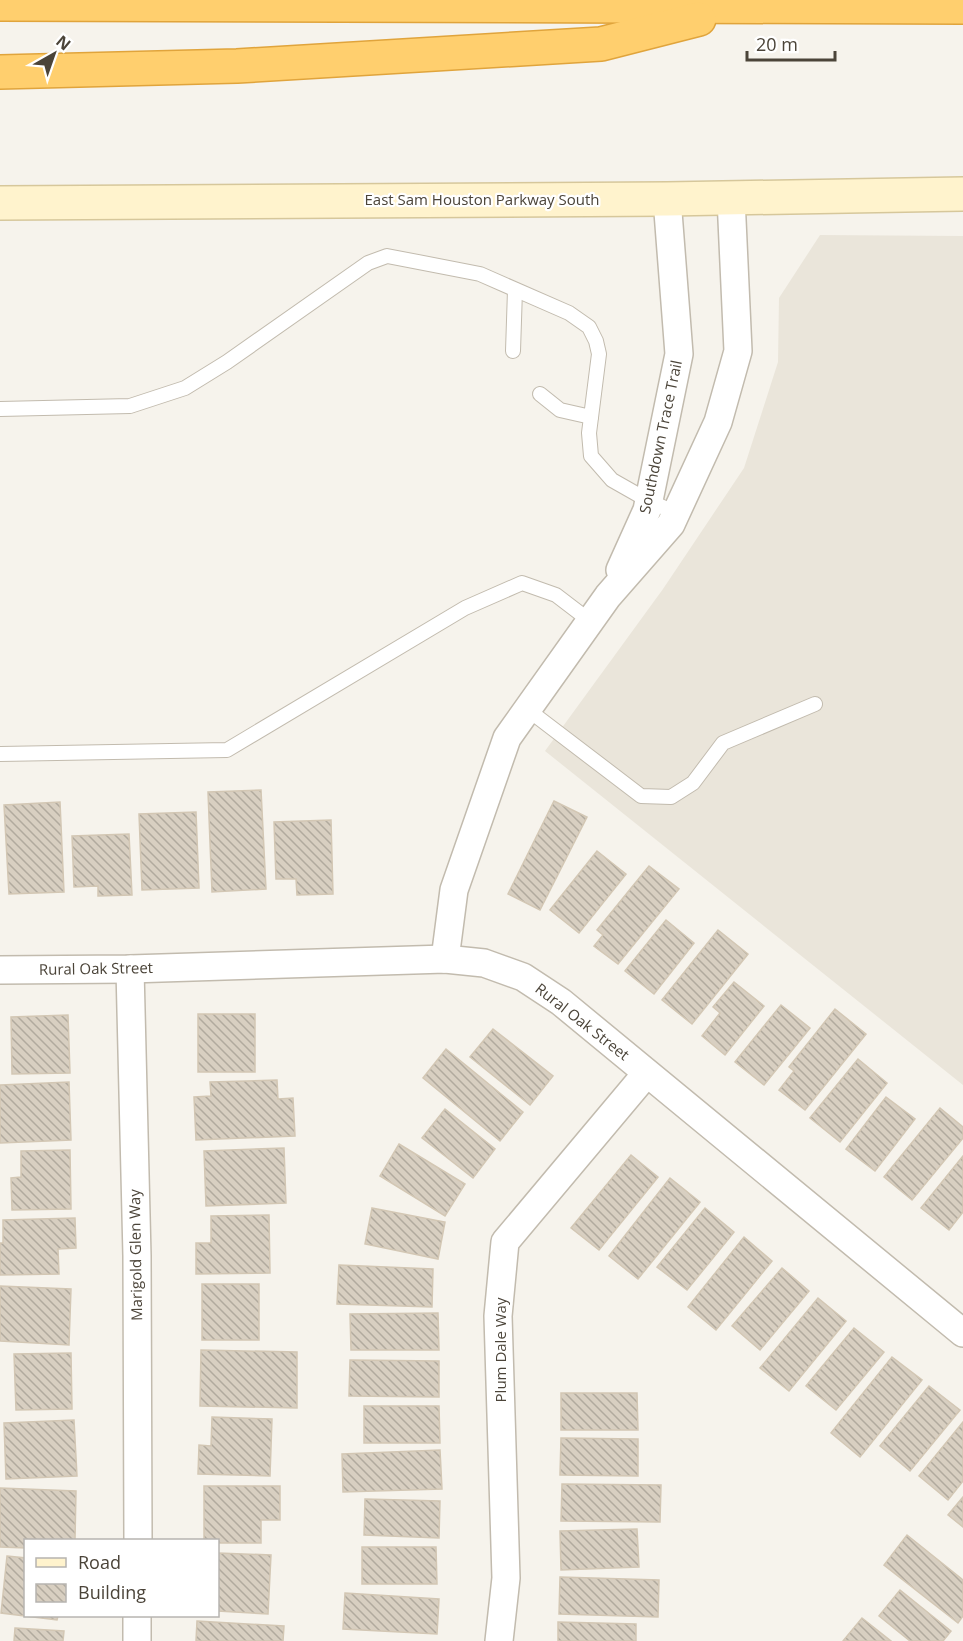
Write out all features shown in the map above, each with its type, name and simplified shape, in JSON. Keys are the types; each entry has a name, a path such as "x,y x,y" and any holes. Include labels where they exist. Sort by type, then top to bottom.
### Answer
{"highway":[{"path":"0,4 963,7"},
{"path":"0,72 237,66 601,44 747,7"}],"main road":[{"name":"East Sam Houston Parkway South","path":"0,202 667,199 963,194"}],"street":[{"name":"Southdown Trace Trail","path":"445,959 454,890 507,738 608,596 671,524 718,422 738,351 731,198"},
{"name":"Southdown Trace Trail","path":"608,596 647,510 679,354 667,199"},
{"name":"Rural Oak Street","path":"0,970 130,969 445,959 484,963 523,977 561,1002 963,1333"},
{"name":"Marigold Glen Way","path":"130,969 137,1256 138,1539"},
{"name":"Plum Dale Way","path":"499,1641 506,1578 498,1316 506,1242 646,1074"},
{"path":"137,1617 137,1641"}],"lane":[{"path":"0,409 130,406 185,388 227,362 368,263 387,256 480,274 569,313 589,327 596,341 598,354 589,433 591,456 612,480 676,513"},
{"path":"513,351 515,290"},
{"path":"540,394 560,410 591,417"},
{"path":"0,754 227,750 465,608 522,583 556,595 590,621"},
{"path":"527,709 641,795 671,797 693,783 723,743 815,704"}],"shaded area":[{"path":"820,235 963,236 963,1085 545,751 663,589 744,468 778,362 779,298"}],"building":[{"path":"261,790 266,889 212,892 208,792"},
{"path":"554,801 587,817 540,910 508,894"},
{"path":"60,802 64,892 9,894 4,805"},
{"path":"196,812 199,888 142,890 139,814"},
{"path":"331,820 333,894 297,895 296,879 276,879 274,822"},
{"path":"129,834 132,895 98,896 98,886 74,887 72,836"},
{"path":"597,851 626,874 579,933 550,910"},
{"path":"649,866 679,889 618,964 594,946 603,935 597,930"},
{"path":"666,920 694,943 654,994 625,971"},
{"path":"718,930 748,954 692,1024 662,1000"},
{"path":"734,982 764,1006 725,1055 702,1036 720,1013 713,1007"},
{"path":"781,1005 810,1028 764,1085 735,1062"},
{"path":"835,1009 866,1034 805,1110 779,1090 794,1071 789,1067"},
{"path":"198,1014 255,1014 255,1072 198,1072"},
{"path":"68,1015 70,1073 12,1074 11,1017"},
{"path":"493,1029 553,1076 530,1105 470,1057"},
{"path":"446,1049 523,1112 500,1141 423,1078"},
{"path":"858,1059 887,1083 840,1142 810,1118"},
{"path":"277,1080 278,1099 293,1098 295,1136 196,1140 194,1097 211,1096 210,1082"},
{"path":"69,1082 71,1140 0,1143 0,1085"},
{"path":"886,1097 915,1119 875,1171 846,1149"},
{"path":"940,1108 963,1127 963,1138 912,1200 884,1177"},
{"path":"445,1109 495,1149 473,1178 422,1138"},
{"path":"399,1144 465,1184 445,1216 380,1176"},
{"path":"284,1148 286,1203 206,1206 204,1151"},
{"path":"70,1150 71,1209 12,1210 11,1178 21,1177 21,1151"},
{"path":"631,1155 658,1177 599,1250 571,1228"},
{"path":"963,1156 963,1212 949,1230 921,1208"},
{"path":"670,1178 700,1202 638,1279 609,1256"},
{"path":"372,1208 445,1222 438,1259 365,1244"},
{"path":"705,1208 734,1232 687,1290 657,1267"},
{"path":"269,1215 270,1273 196,1274 196,1243 211,1243 211,1216"},
{"path":"75,1218 76,1248 58,1249 59,1274 0,1275 3,1220"},
{"path":"744,1237 772,1261 716,1330 688,1307"},
{"path":"339,1265 433,1269 432,1307 337,1304"},
{"path":"782,1268 809,1291 760,1350 732,1326"},
{"path":"202,1284 259,1284 259,1340 202,1340"},
{"path":"0,1286 71,1289 69,1345 0,1341"},
{"path":"818,1298 846,1321 789,1391 760,1368"},
{"path":"438,1313 439,1350 351,1350 350,1314"},
{"path":"854,1328 884,1352 836,1410 806,1386"},
{"path":"201,1350 297,1352 297,1408 200,1406"},
{"path":"71,1353 72,1409 16,1410 14,1354"},
{"path":"892,1357 922,1380 860,1457 831,1433"},
{"path":"350,1360 439,1361 439,1397 349,1396"},
{"path":"929,1386 960,1410 910,1471 880,1446"},
{"path":"561,1393 637,1393 638,1430 561,1430"},
{"path":"364,1406 439,1406 440,1443 364,1443"},
{"path":"212,1417 272,1419 270,1476 198,1474 199,1445 211,1446"},
{"path":"74,1420 77,1476 6,1479 4,1423"},
{"path":"963,1422 963,1481 948,1500 919,1476"},
{"path":"561,1438 638,1439 638,1476 560,1475"},
{"path":"440,1450 442,1489 343,1492 342,1454"},
{"path":"562,1484 661,1485 660,1522 561,1521"},
{"path":"204,1486 280,1486 280,1520 261,1520 261,1543 219,1543 219,1539 204,1539"},
{"path":"0,1488 76,1491 75,1539 24,1539 24,1548 0,1547"},
{"path":"963,1497 963,1527 948,1515"},
{"path":"365,1499 440,1501 439,1538 364,1535"},
{"path":"637,1529 639,1567 561,1570 560,1531"},
{"path":"907,1535 963,1580 963,1616 958,1623 884,1565"},
{"path":"362,1547 436,1547 437,1584 362,1584"},
{"path":"219,1553 271,1555 268,1614 219,1611"},
{"path":"7,1556 24,1558 24,1616 1,1613"},
{"path":"560,1577 659,1580 658,1617 559,1614"},
{"path":"900,1590 951,1631 943,1641 910,1641 879,1616"},
{"path":"345,1593 439,1599 437,1634 343,1629"},
{"path":"33,1617 58,1617 57,1620"},
{"path":"862,1618 891,1641 843,1641"},
{"path":"197,1621 284,1626 283,1641 196,1641"},
{"path":"558,1622 636,1624 636,1641 558,1641"},
{"path":"15,1628 64,1631 63,1641 14,1641"}]}
